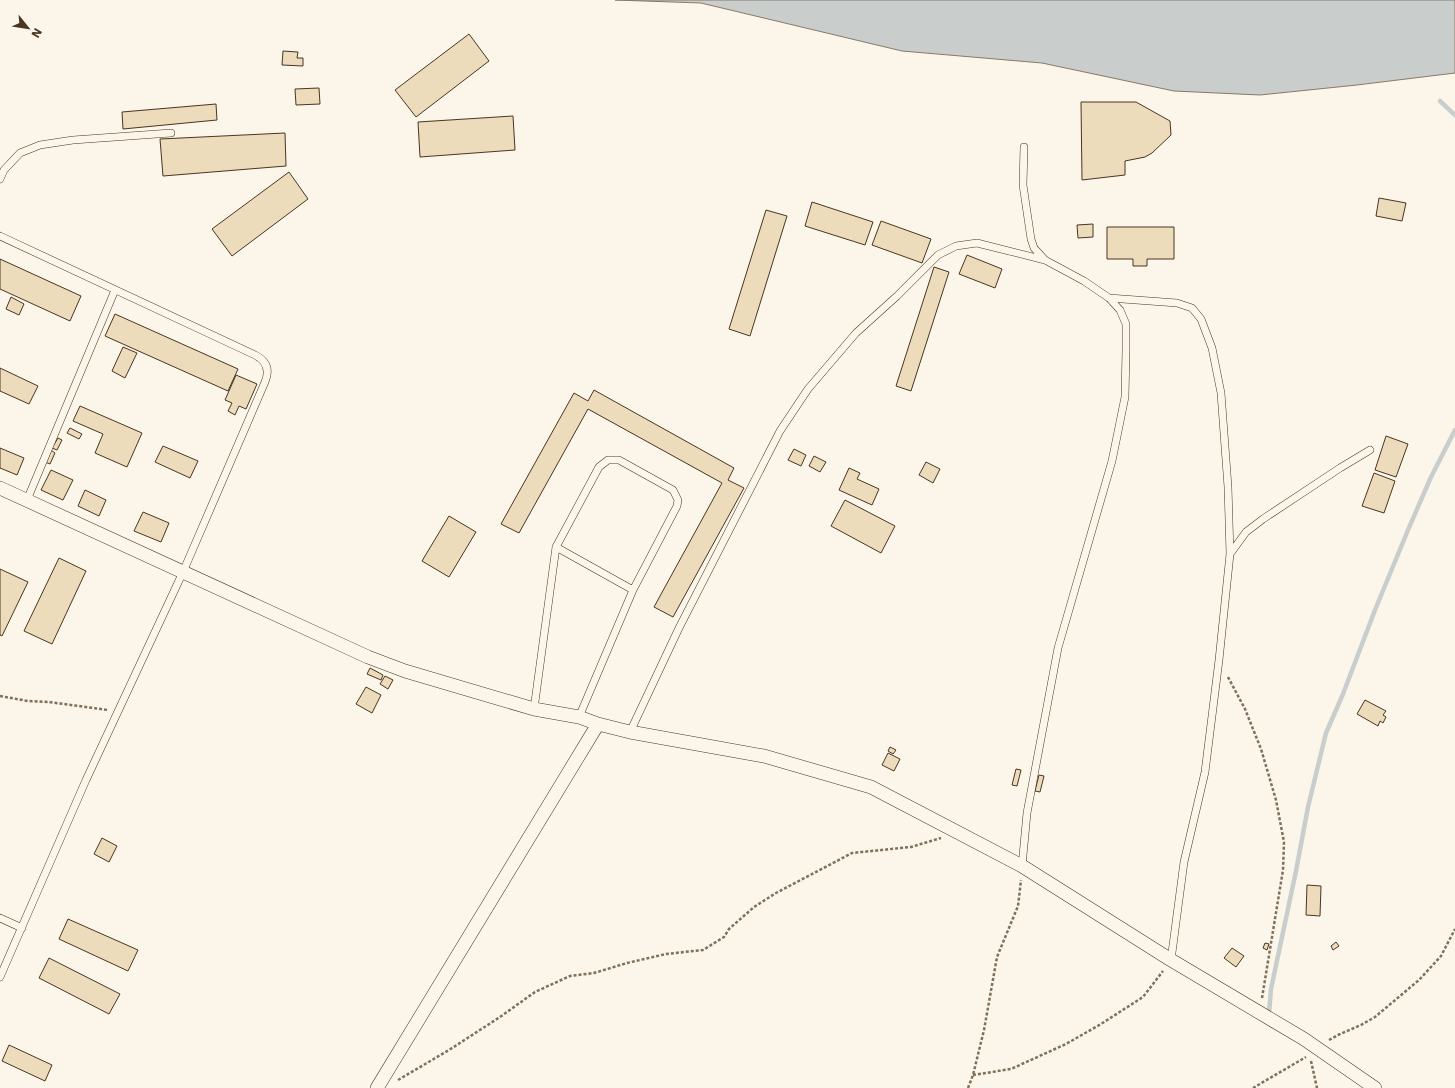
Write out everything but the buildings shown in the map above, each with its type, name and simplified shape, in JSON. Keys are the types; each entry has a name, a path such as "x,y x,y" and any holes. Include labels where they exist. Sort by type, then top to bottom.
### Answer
{"street":[{"path":"0,488 385,664 534,709 579,717 598,724 630,732 764,756 871,787 1022,866 1171,960 1316,1048 1375,1088"},
{"path":"377,1088 598,724"}],"lane":[{"path":"0,179 4,170 20,153 40,145 73,140 171,134"},
{"path":"1024,147 1023,185 1031,239 1034,248 1045,260"},
{"path":"0,236 256,355 264,361 267,366 268,377 183,572 86,780 0,977"},
{"path":"630,732 678,628 780,431 808,389 856,333 897,296 938,255 956,246 977,243 1045,260 1084,281 1109,298 1120,310 1126,324 1125,397 1112,461 1058,648 1027,813 1022,866"},
{"path":"27,500 115,290"},
{"path":"1109,298 1177,303 1192,308 1201,319 1212,348 1221,393 1228,487 1230,554 1205,772 1184,862 1171,960"},
{"path":"1230,554 1246,532 1263,519 1370,450"},
{"path":"534,709 556,547 599,467 608,460 619,460 673,490 678,500 677,506 633,590 579,717"},
{"path":"556,547 633,590"},
{"path":"0,918 22,928"}],"path":[{"path":"1219,660 1245,710 1261,749 1276,800 1284,842 1283,870 1260,1013"},
{"path":"0,696 28,701 50,702 118,711"},
{"path":"397,1080 449,1050 500,1017 534,992 570,976 594,973 666,954 703,950 724,937 729,929 754,907 852,853 911,847 961,833"},
{"path":"968,1088 973,1075 984,1030 997,957 1018,906 1022,866"},
{"path":"1316,1048 1338,1035 1375,1017 1419,980 1441,956 1455,929"},
{"path":"973,1075 1011,1069 1066,1044 1101,1024 1143,997 1171,960"},
{"path":"1253,1088 1310,1055 1318,1088"}],"shaded area":[{"path":"615,0 1455,0 1455,73 1260,95 1174,91 1042,63 902,51 701,3"}],"waterway":[{"path":"1440,101 1455,115"},
{"path":"1269,1014 1271,989 1308,807 1326,733 1408,530 1431,477 1455,430"}]}
